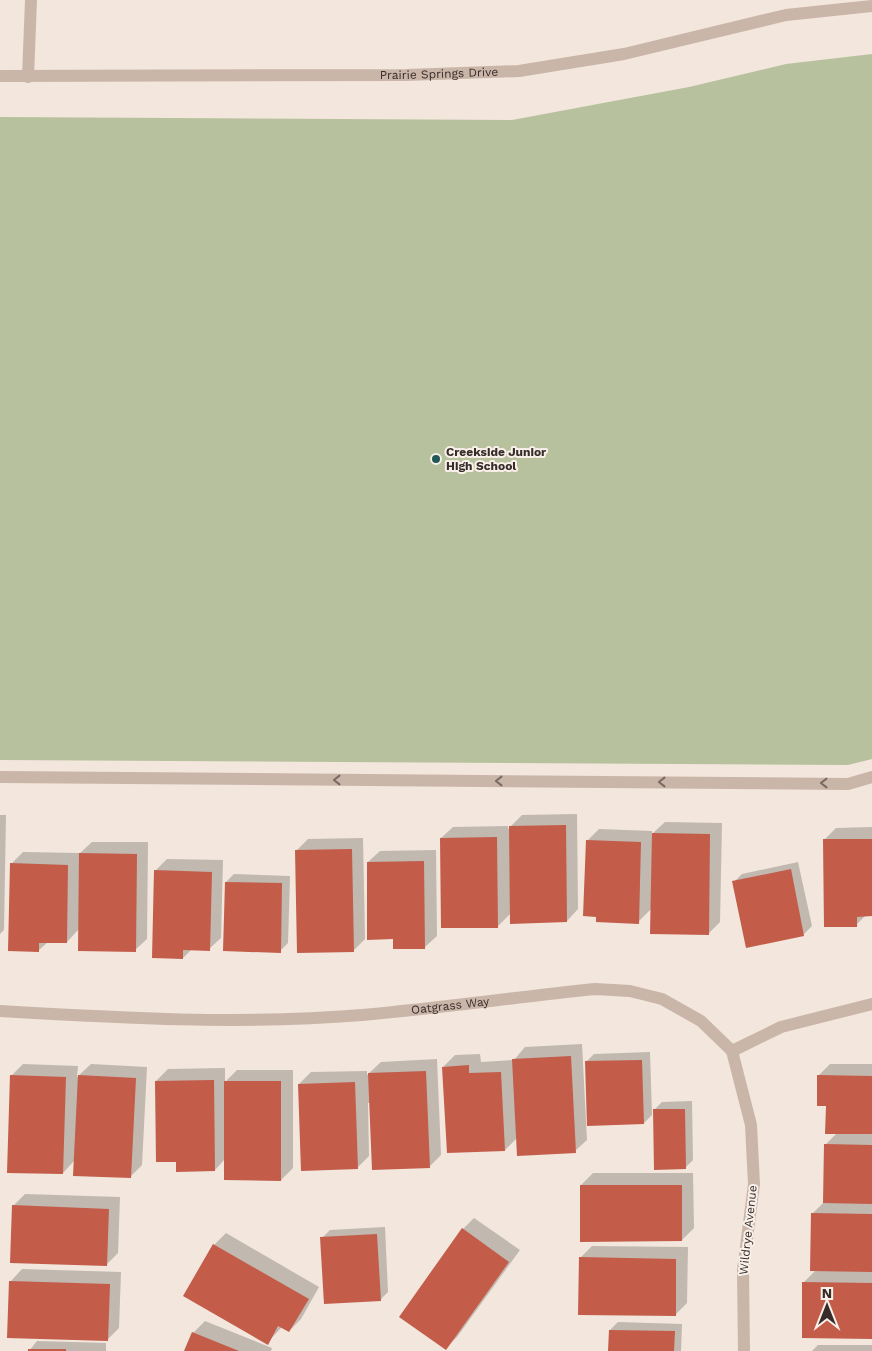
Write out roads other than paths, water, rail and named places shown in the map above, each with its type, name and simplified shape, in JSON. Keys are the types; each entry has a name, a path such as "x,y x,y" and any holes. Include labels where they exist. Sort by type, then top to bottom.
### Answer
{"street":[{"path":"28,77 31,0"},
{"name":"Prairie Springs Drive","path":"0,76 406,75 519,71 624,54 786,14 872,6"},
{"path":"0,777 848,784 872,777"},
{"name":"Oatgrass Way","path":"0,1011 229,1021 361,1015 595,989 630,991 662,999 702,1021 732,1051"},
{"path":"732,1051 781,1027 864,1004 872,1004"},
{"name":"Wildrye Avenue","path":"732,1051 751,1125 754,1184 742,1270 744,1351"}],"place":[{"name":"Creekside Junior High School","path":"436,459"}]}
